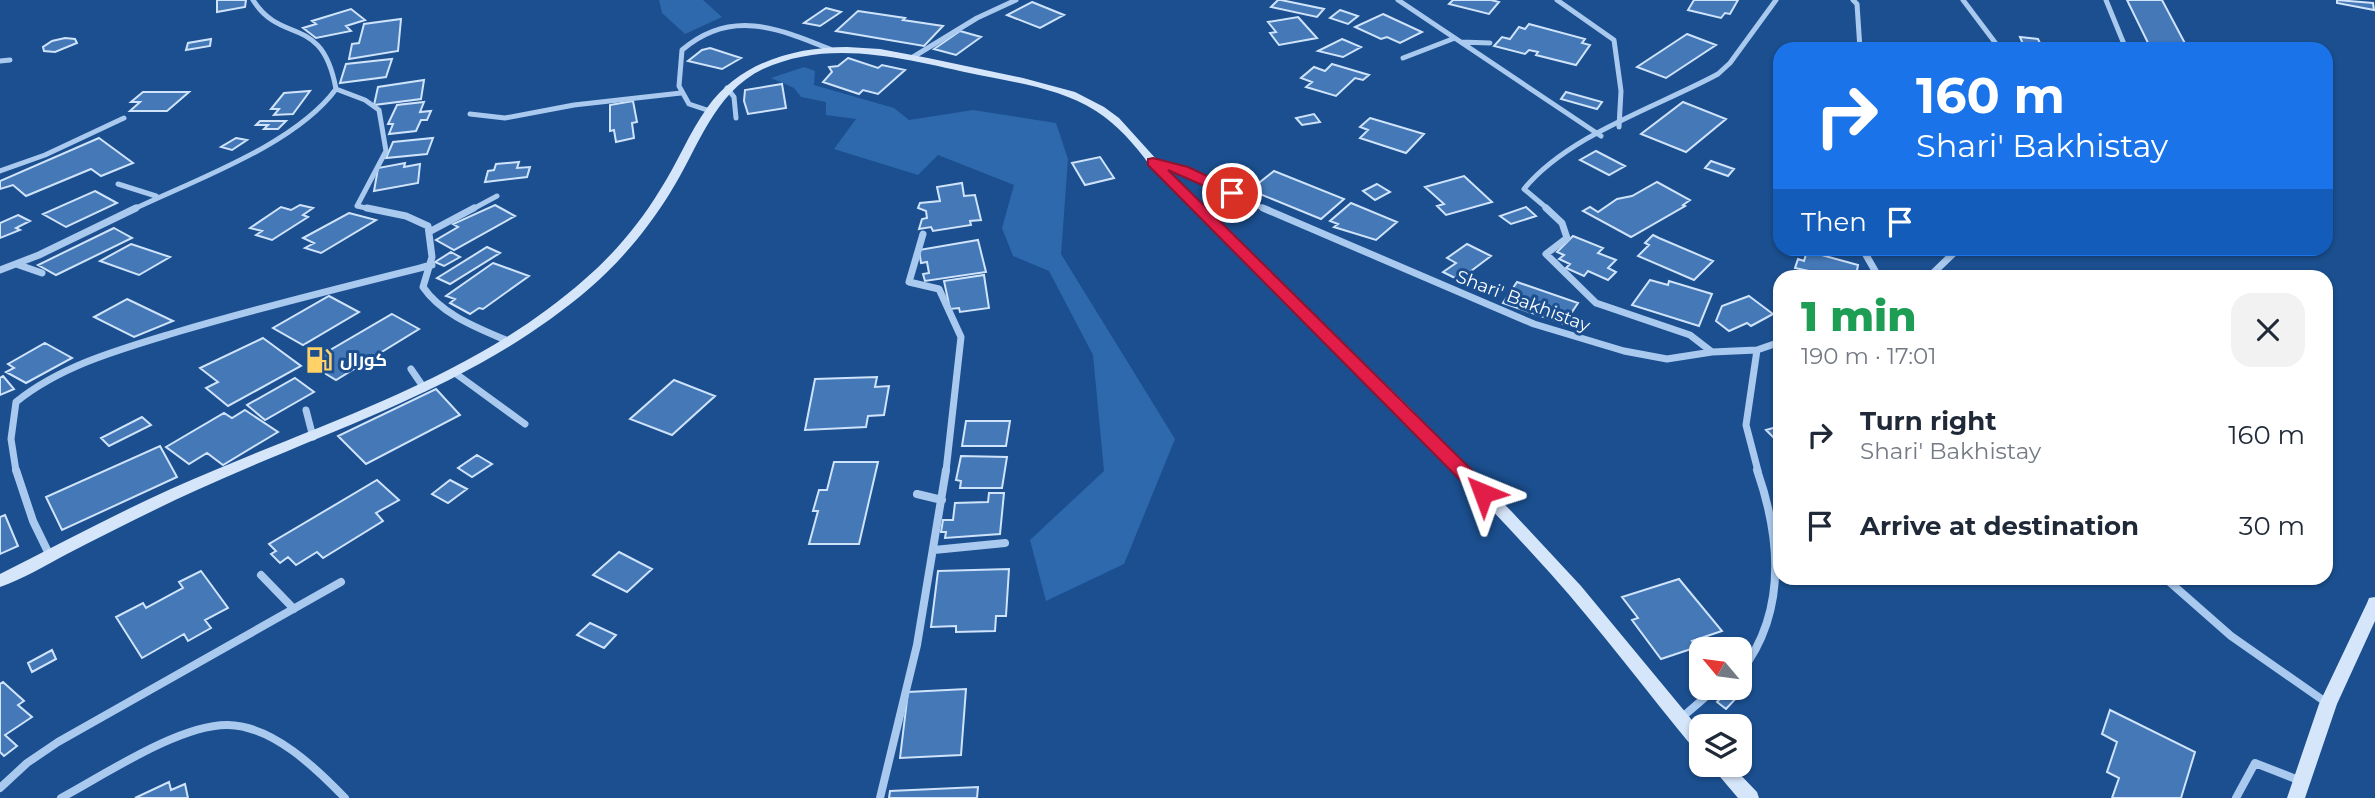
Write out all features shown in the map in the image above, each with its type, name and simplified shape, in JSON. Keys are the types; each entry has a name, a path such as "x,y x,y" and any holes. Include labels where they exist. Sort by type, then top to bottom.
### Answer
{"main road":[{"path":"0,581 216,475 313,437 455,373 549,314 589,283 656,206 710,111 727,88 742,76 782,59 832,50 914,57 1071,95 1121,124 1153,162 1429,436 1557,569 1626,648 1689,730"},
{"path":"2299,789 2328,704 2375,603"},
{"path":"1730,777 1750,798"}],"street":[{"path":"0,270 301,126 324,107 336,89 328,58 316,42 264,18 253,0"},
{"path":"914,57 977,18 1016,0"},
{"path":"1398,0 1552,100 1601,136"},
{"path":"1557,0 1614,40 1621,91 1619,127"},
{"name":"Shari' Bakhistay","path":"1712,352 1690,335 1596,303 1546,254 1567,238 1567,229 1559,217 1524,189 1529,179 1542,167 1566,151 1619,127 1718,74 1730,63 1776,0"},
{"path":"1853,0 1857,4 1860,42"},
{"path":"1963,0 1995,42"},
{"path":"2106,0 2123,42"},
{"path":"710,111 689,104 681,93 678,59 682,50 697,37 717,27 737,24 787,30 832,50"},
{"path":"1402,58 1458,41 1490,43"},
{"path":"0,61 10,60"},
{"path":"727,88 734,97 736,118"},
{"path":"336,89 365,100 379,110 386,136 386,151 357,206 405,216 428,226 433,243 432,265 423,287 427,296 479,328 508,341"},
{"path":"470,114 505,118 574,105 681,93"},
{"path":"0,171 56,150 124,118"},
{"name":"Shari' Bakhistay","path":"1153,162 1184,170 1280,216 1534,324 1624,351 1667,359 1712,352"},
{"path":"118,184 157,197"},
{"path":"429,232 497,196"},
{"path":"880,798 917,645 934,550 952,435 961,337 939,289 909,282 923,234"},
{"path":"1936,270 1951,256"},
{"path":"15,264 43,273"},
{"path":"50,555 24,509 5,434 16,400 33,387 75,367 186,330 432,265"},
{"path":"1712,352 1756,350 1773,344"},
{"path":"1756,350 1747,433 1767,499 1773,541"},
{"path":"411,369 424,388"},
{"path":"455,373 525,424"},
{"path":"306,410 313,437"},
{"path":"917,494 942,500"},
{"path":"934,550 1005,543"},
{"path":"261,575 294,608"},
{"path":"0,788 27,763 58,742 341,582"},
{"path":"1752,657 1769,625 1773,585"},
{"path":"2173,585 2231,636 2328,704"},
{"path":"1679,719 1702,700"},
{"path":"61,798 154,750 198,731 229,725 256,732 293,752 345,798"},
{"path":"2236,798 2255,763 2299,789"}],"shaded area":[{"path":"659,0 703,0 722,17 685,34 662,13"},
{"path":"804,67 815,71 814,85 894,108 909,120 973,110 1056,123 1068,159 1061,254 1175,439 1124,564 1046,601 1030,540 1104,471 1093,355 1049,271 1013,256 1002,228 1014,185 938,155 918,175 834,149 856,119 826,115 826,102 801,97 794,88 771,78"}],"building":[{"path":"217,0 246,0 245,7 217,12"},
{"path":"1278,0 1324,9 1317,17 1271,7"},
{"path":"1453,0 1499,2 1489,14 1449,4"},
{"path":"1694,0 1738,0 1730,14 1725,13 1721,18 1688,10"},
{"path":"2127,0 2162,0 2184,42 2148,42"},
{"path":"2337,0 2373,3 2374,10 2337,3"},
{"path":"1032,2 1064,15 1040,28 1007,15"},
{"path":"826,8 841,12 820,26 804,23"},
{"path":"351,9 365,20 346,26 351,31 316,38 303,28 316,24 312,21"},
{"path":"1340,10 1358,16 1348,24 1330,18"},
{"path":"858,11 943,26 924,46 836,31"},
{"path":"1383,14 1422,32 1400,43 1387,37 1381,39 1355,27"},
{"path":"1298,17 1317,38 1279,45 1270,33 1276,32 1268,22"},
{"path":"401,19 398,51 349,59 352,44 359,43 364,24"},
{"path":"1529,24 1585,39 1582,43 1590,45 1576,65 1536,55 1538,52 1529,50 1525,54 1494,46 1502,37 1510,39 1519,27 1525,29"},
{"path":"960,31 981,37 956,55 934,49"},
{"path":"1687,34 1716,45 1666,78 1637,67"},
{"path":"2020,37 2038,39 2040,42 2022,42"},
{"path":"75,39 77,43 55,52 44,51 43,47 52,41"},
{"path":"211,39 210,46 186,50 188,43"},
{"path":"1342,39 1361,47 1343,57 1318,51"},
{"path":"710,48 741,58 722,69 688,61 702,50"},
{"path":"848,58 878,68 882,65 905,70 878,94 863,90 859,94 823,82 832,72 829,67 838,66"},
{"path":"392,59 386,77 340,83 346,64"},
{"path":"1332,64 1369,75 1363,80 1355,78 1336,96 1306,87 1312,82 1301,78 1314,67 1325,71"},
{"path":"424,80 421,99 374,105 378,87"},
{"path":"782,84 786,108 748,114 744,101 745,90"},
{"path":"310,91 293,114 274,115 279,109 271,109 284,93"},
{"path":"143,92 189,92 167,111 130,111 140,102 131,102"},
{"path":"1566,92 1602,102 1597,109 1561,99"},
{"path":"633,101 637,122 632,123 634,138 616,142 614,130 610,131 610,105"},
{"path":"424,102 420,112 431,111 427,120 421,120 416,131 389,134 393,124 388,124 397,105"},
{"path":"1683,102 1726,119 1686,152 1641,134"},
{"path":"1314,114 1320,122 1302,125 1296,118"},
{"path":"1370,118 1424,134 1406,153 1360,138 1368,130 1360,127"},
{"path":"260,121 286,121 278,129 264,129 268,125 256,125"},
{"path":"99,138 133,163 101,176 91,169 26,196 13,185 0,189 0,181"},
{"path":"236,138 247,140 232,150 221,147"},
{"path":"433,138 427,154 386,158 393,142"},
{"path":"1596,151 1625,166 1609,175 1580,160"},
{"path":"1100,157 1114,178 1085,185 1072,163"},
{"path":"1711,161 1734,169 1728,176 1705,168"},
{"path":"519,162 517,168 530,167 527,177 485,182 488,171 494,170 496,164"},
{"path":"405,163 404,167 420,164 418,183 374,191 378,168"},
{"path":"1274,171 1344,199 1321,219 1250,190"},
{"path":"1464,176 1492,202 1446,215 1437,206 1444,204 1425,187"},
{"path":"1657,182 1690,200 1683,205 1685,206 1631,237 1583,211 1590,207 1598,212 1617,199 1632,196"},
{"path":"962,183 964,196 975,195 981,220 970,221 971,225 933,231 931,227 919,229 922,219 927,218 926,211 918,208 920,203 940,201 937,187"},
{"path":"1377,184 1390,192 1375,200 1363,191"},
{"path":"95,191 117,203 66,227 43,214"},
{"path":"1351,203 1397,222 1376,240 1334,227 1338,224 1330,221"},
{"path":"300,205 313,208 303,215 308,217 272,240 256,235 262,231 250,228 281,207 291,210"},
{"path":"495,205 515,216 454,250 436,240 458,227 453,224"},
{"path":"1526,207 1536,216 1511,224 1500,216"},
{"path":"349,213 376,220 321,253 305,248 314,243 303,238"},
{"path":"18,215 30,221 16,228 20,230 0,238 0,223"},
{"path":"114,228 132,238 56,275 38,265"},
{"path":"1653,235 1713,261 1694,280 1638,256 1649,245 1645,243"},
{"path":"1573,236 1603,248 1598,253 1616,260 1608,268 1616,272 1608,280 1588,271 1584,276 1566,268 1570,264 1559,259 1564,255 1557,252"},
{"path":"978,240 986,272 925,281 923,274 929,273 927,262 921,263 919,250"},
{"path":"131,244 170,257 139,275 100,261"},
{"path":"1467,244 1491,256 1459,280 1443,272 1456,263 1447,258"},
{"path":"487,247 500,253 450,284 437,278"},
{"path":"451,252 460,257 444,266 435,262"},
{"path":"1806,256 1825,256 1858,265 1857,270 1795,268 1798,259 1804,261"},
{"path":"493,263 529,276 483,309 479,308 470,314 450,303 455,299 446,296"},
{"path":"984,275 989,308 960,312 959,308 950,309 944,281"},
{"path":"1650,280 1668,285 1669,281 1712,294 1699,326 1632,305"},
{"path":"1517,282 1578,303 1564,324 1503,303"},
{"path":"329,296 359,312 303,345 273,328"},
{"path":"1749,296 1773,314 1751,326 1747,323 1729,331 1716,321 1722,306"},
{"path":"127,299 173,321 134,337 94,317"},
{"path":"392,314 419,329 336,380 308,363"},
{"path":"263,338 301,366 228,406 206,388 218,382 200,368"},
{"path":"45,343 72,358 26,383 6,372 14,368 8,364"},
{"path":"3,376 14,389 0,395 0,378"},
{"path":"877,377 875,387 889,386 884,415 868,416 866,427 805,430 815,379"},
{"path":"295,378 314,392 265,420 247,405"},
{"path":"674,380 715,396 672,435 630,419"},
{"path":"436,389 460,415 366,464 338,436"},
{"path":"245,410 278,432 223,465 207,453 189,464 166,447 224,413 232,418"},
{"path":"142,417 151,425 109,446 101,438"},
{"path":"966,421 1010,421 1006,446 962,446"},
{"path":"1773,428 1773,437 1766,430"},
{"path":"160,446 177,477 62,530 46,497"},
{"path":"477,455 492,464 472,477 458,468"},
{"path":"961,456 1007,457 1002,488 960,488 961,481 956,480"},
{"path":"834,462 878,462 859,544 809,544 818,511 813,511 819,490 827,490"},
{"path":"377,480 399,500 376,513 383,521 323,558 317,552 296,565 288,557 280,563 271,554 276,551 269,544"},
{"path":"450,480 467,489 448,503 432,494"},
{"path":"989,493 1004,493 1000,534 945,538 946,532 941,532 943,520 953,520 955,503 988,502"},
{"path":"5,515 18,546 0,554 0,517"},
{"path":"619,552 652,569 627,592 593,575"},
{"path":"1009,569 1006,616 996,616 995,631 956,632 956,626 931,627 938,571"},
{"path":"201,571 228,608 205,620 211,628 188,641 184,634 142,658 116,617 143,603 146,608 183,588 179,582"},
{"path":"1679,579 1722,631 1704,637 1689,637 1689,650 1661,659 1632,620 1638,618 1622,597"},
{"path":"590,623 616,635 604,648 577,635"},
{"path":"52,650 56,659 32,672 28,663"},
{"path":"3,682 24,701 18,705 32,717 5,735 17,746 4,756 0,752 0,684"},
{"path":"966,689 961,755 900,758 908,692"},
{"path":"1719,700 1734,700 1726,709 1717,702"},
{"path":"2110,710 2195,752 2181,798 2112,798 2119,778 2107,772 2117,742 2102,734"},
{"path":"169,782 171,790 185,784 188,798 135,798"},
{"path":"978,787 977,798 889,798 890,791"}],"place":[{"name":"كورال","path":"319,360"}],"route":[{"path":"1232,193 1184,170 1153,162 1483,493"}]}
